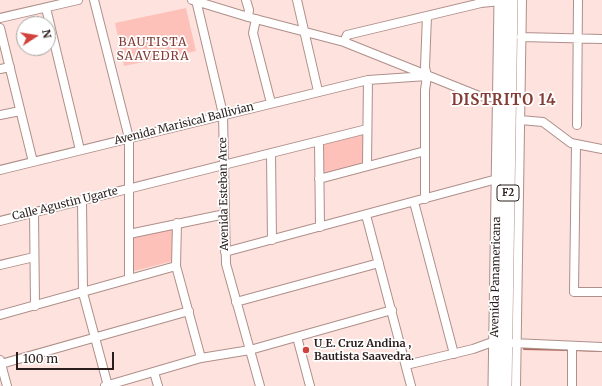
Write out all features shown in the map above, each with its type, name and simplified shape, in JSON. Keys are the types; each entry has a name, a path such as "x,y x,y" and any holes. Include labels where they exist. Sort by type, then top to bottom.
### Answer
{"highway":[{"name":"Avenida Panamericana","path":"494,386 506,342 497,179 504,0"},
{"name":"Avenida Panamericana","path":"504,0 505,386"}],"street":[{"path":"0,18 78,0"},
{"name":"Calle Agustin Ugarte","path":"0,221 129,188 129,138 94,0"},
{"path":"246,0 252,18 254,33 271,103"},
{"path":"297,0 318,91"},
{"path":"344,42 347,35 481,2 504,0"},
{"name":"Avenida Panamericana","path":"516,386 506,342 520,120 522,0"},
{"path":"577,125 578,0"},
{"path":"195,1 252,18 344,42 479,96 499,98"},
{"name":"Avenida Esteban Arce","path":"195,1 223,114 225,252 236,302 260,386"},
{"path":"46,8 80,150"},
{"path":"425,199 425,90 427,76 425,67 427,16"},
{"path":"0,28 33,162"},
{"path":"521,37 602,39"},
{"path":"0,69 10,67"},
{"name":"Avenida Marisical Ballivian","path":"0,170 318,91 368,80 427,76"},
{"path":"367,165 368,80"},
{"path":"0,115 20,111"},
{"path":"520,120 543,122 565,139 576,144 602,149"},
{"path":"129,279 129,188 367,129"},
{"path":"319,141 320,228"},
{"path":"576,144 574,292 602,292"},
{"path":"320,179 367,165 425,151"},
{"path":"271,153 272,240"},
{"path":"225,252 320,228 497,179"},
{"path":"82,200 83,293 107,386 201,358 250,350 392,310"},
{"path":"414,202 454,354"},
{"path":"34,212 35,306"},
{"path":"129,234 225,214"},
{"path":"366,215 411,386"},
{"path":"177,223 176,266 201,358"},
{"path":"0,265 34,257"},
{"path":"236,302 379,263"},
{"path":"0,315 176,266"},
{"path":"7,386 1,362 95,338 189,311"},
{"path":"297,337 310,386"},
{"path":"406,365 506,342 572,347 602,347"},
{"path":"572,347 572,386"},
{"path":"154,372 158,386"}],"shaded area":[{"path":"186,8 196,51 124,66 115,23"},
{"path":"365,134 364,163 323,174 323,143"},
{"path":"172,227 173,261 134,271 133,236"}],"waterway":[{"path":"524,349 569,350"},
{"path":"573,350 602,351"}],"place":[{"name":"U_E. Cruz Andina , Bautista Saavedra.","path":"306,350"}],"district":[{"name":"BAUTISTA SAAVEDRA","path":"153,50"},
{"name":"DISTRITO 14","path":"504,101"}]}
